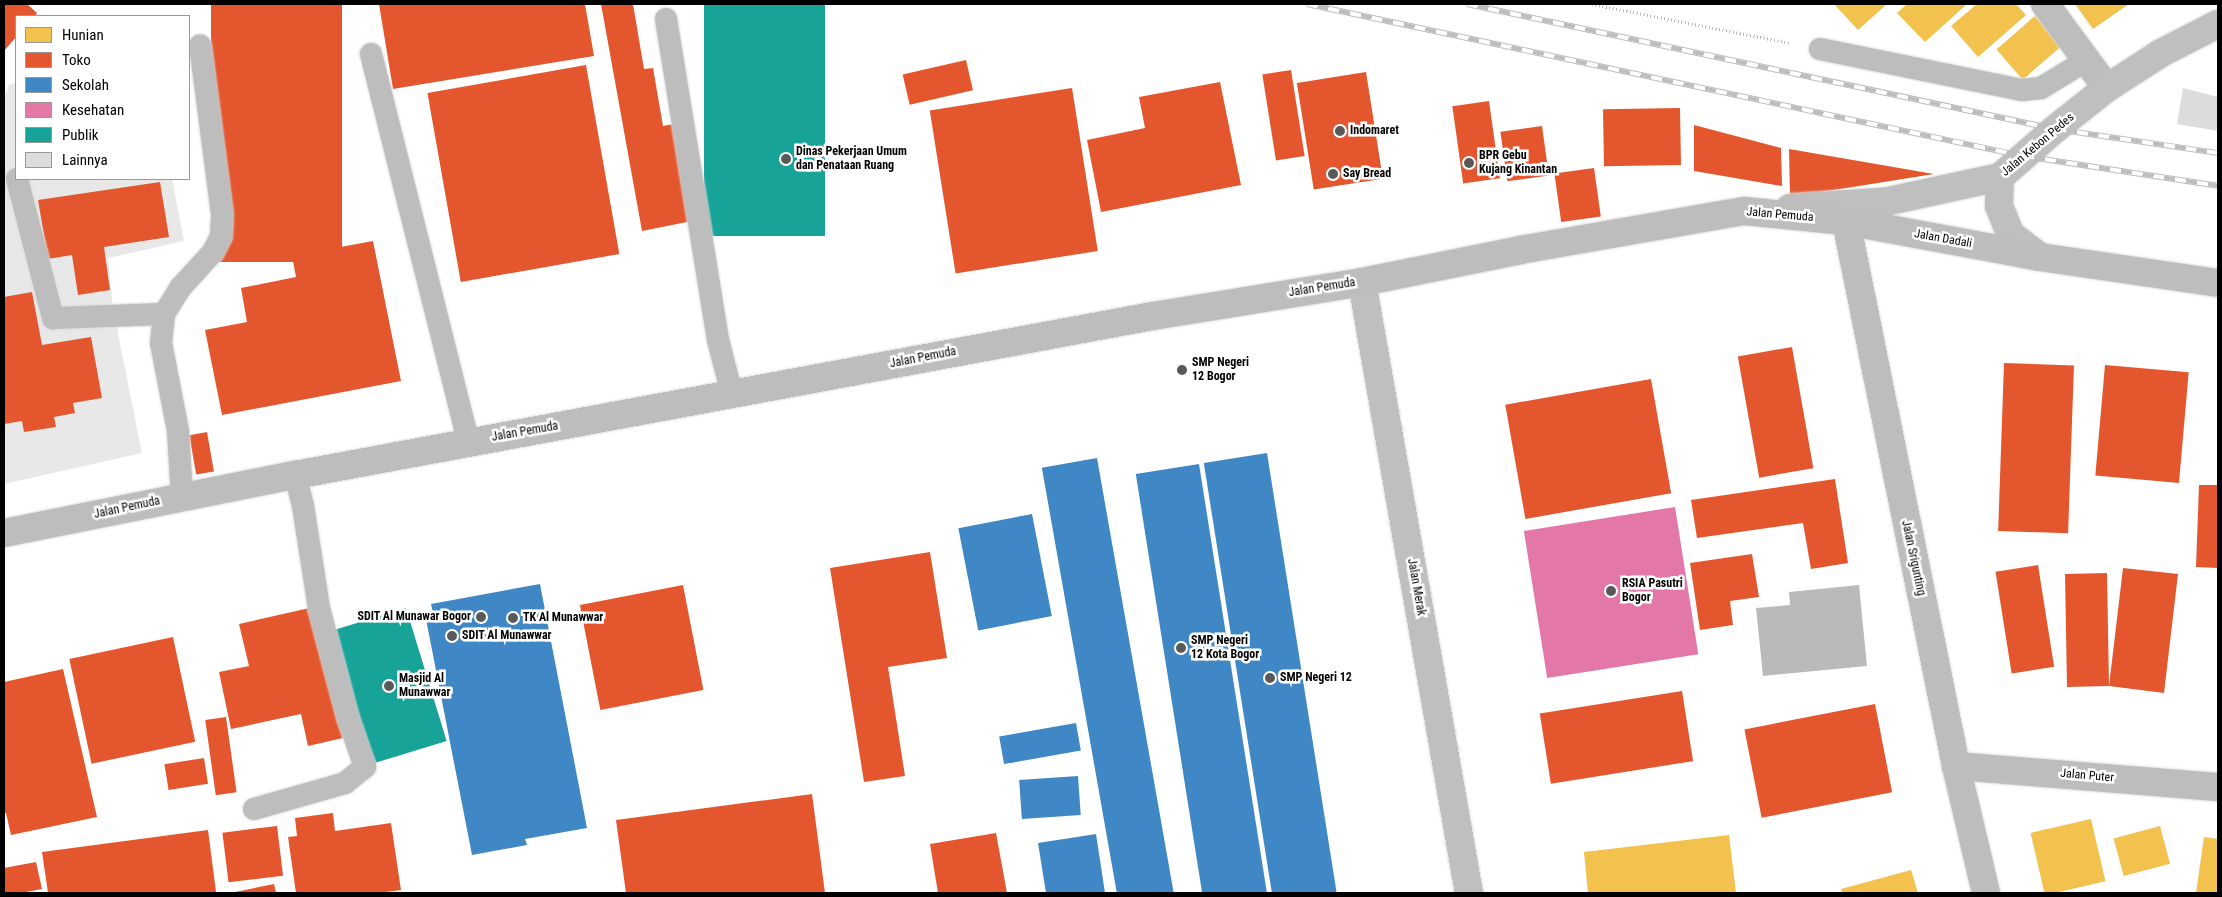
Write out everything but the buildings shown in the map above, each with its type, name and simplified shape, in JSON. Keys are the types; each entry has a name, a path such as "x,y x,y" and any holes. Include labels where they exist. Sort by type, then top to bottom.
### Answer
{"main road":[{"path":"2045,4 2108,88"},
{"name":"Jalan Kebon Pedes","path":"1744,211 1889,201 2000,177 2055,129 2108,88 2161,53 2218,24"},
{"name":"Jalan Dadali","path":"2000,177 1999,206 2011,236 2040,257"},
{"name":"Jalan Pemuda","path":"4,533 295,474 1153,316 1362,282 1520,250 1744,211 1846,221"},
{"name":"Jalan Dadali","path":"1846,221 2040,257 2218,283"},
{"name":"Jalan Srigunting","path":"1846,221 1956,766 1986,893"},
{"name":"Jalan Merak","path":"1362,282 1469,893"},
{"name":"Jalan Puter","path":"1956,766 2218,787"}],"lane":[{"path":"666,19 718,340 732,394"},
{"path":"182,497 178,431 161,343 164,314 181,287 213,252 221,236 222,214 200,45"},
{"path":"1820,49 2022,90 2041,88 2087,60"},
{"path":"372,54 416,237 469,443"},
{"path":"17,180 53,318 164,314"},
{"path":"254,808 345,784 365,767 348,718 319,608 303,506 295,474"}],"path":[{"path":"1592,4 1820,49"}],"shaded area":[{"path":"15,83 15,180 172,180 184,241 108,258 113,308 142,453 4,484 4,97 9,85"},
{"path":"1859,585 1867,666 1763,676 1756,608 1790,605 1789,592"}],"railway":[{"path":"1307,4 2023,156 2218,186"},
{"path":"1467,4 2055,129 2218,153"}],"place":[{"name":"Indomaret","path":"1340,131"},
{"name":"Dinas Pekerjaan Umum dan Penataan Ruang","path":"786,159"},
{"name":"BPR Gebu Kujang Kinantan","path":"1469,163"},
{"name":"Say Bread","path":"1333,174"},
{"name":"SMP Negeri 12 Bogor","path":"1182,370"},
{"name":"RSIA Pasutri Bogor","path":"1611,591"},
{"name":"SDIT Al Munawar Bogor","path":"481,617"},
{"name":"TK Al Munawwar","path":"513,618"},
{"name":"SDIT Al Munawwar","path":"452,636"},
{"name":"SMP Negeri 12 Kota Bogor","path":"1181,648"},
{"name":"SMP Negeri 12","path":"1270,678"},
{"name":"Masjid Al Munawwar","path":"389,686"}]}
